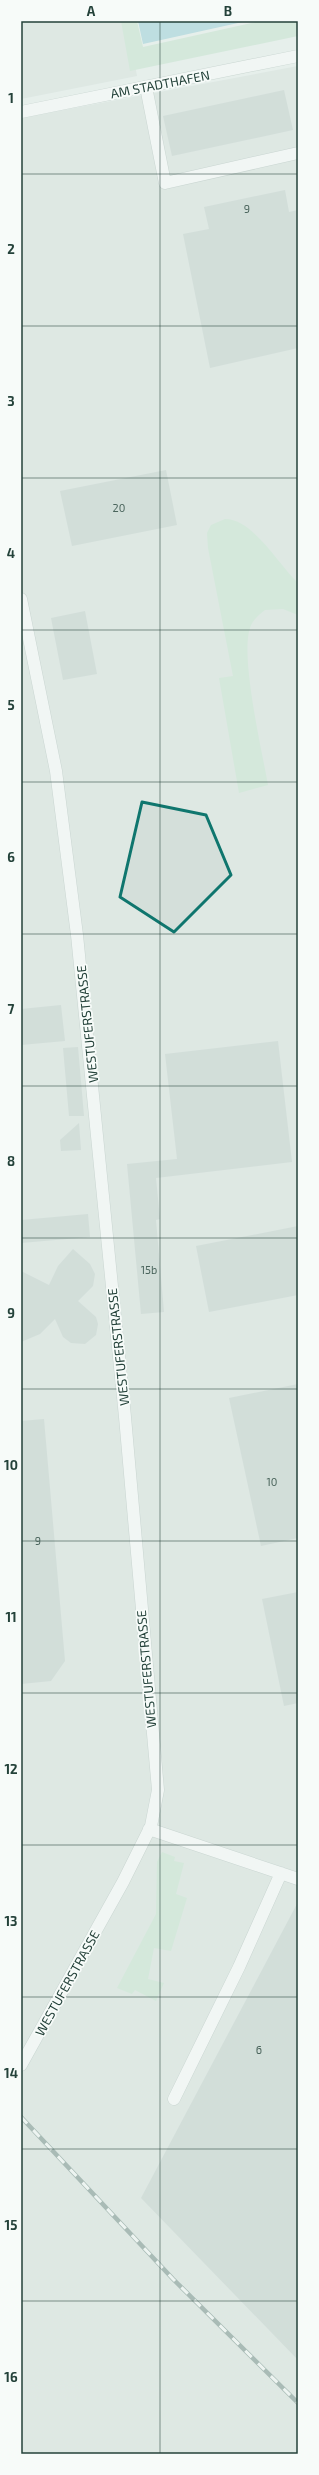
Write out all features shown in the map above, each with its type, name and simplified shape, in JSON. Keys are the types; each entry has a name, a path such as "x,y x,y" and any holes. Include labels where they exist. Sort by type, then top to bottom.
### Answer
{"lane":[{"name":"AM STADTHAFEN","path":"21,112 298,56"},
{"path":"146,87 164,183 298,153"},
{"name":"WESTUFERSTRASSE","path":"21,600 56,772 80,963 125,1417 158,1790 149,1829 123,1882 21,2065"},
{"path":"149,1829 298,1879"},
{"path":"174,2099 239,1967 281,1873"}],"highlighted area":[{"path":"142,802 206,815 231,875 174,932 120,897"}],"shaded area":[{"path":"21,21 127,21 137,76 21,99"},
{"path":"298,66 298,2454 21,2454 21,118"}],"green space":[{"path":"121,21 137,21 143,47 260,21 298,21 298,36 130,71"},
{"path":"225,519 235,521 245,526 255,534 298,583 298,615 283,609 265,610 254,620 250,628 248,660 250,681 268,785 239,793 219,678 233,676 208,548 207,533 211,525"},
{"path":"162,1852 175,1857 174,1861 184,1863 176,1894 187,1898 171,1951 154,1948 148,1979 164,1983 156,2001 135,1990 132,1994 117,1988 156,1914 157,1862"}],"water":[{"path":"138,21 247,21 143,44"}],"building":[{"path":"284,90 293,130 172,156 163,116"},
{"path":"285,190 289,212 298,210 298,348 210,368 183,234 209,229 204,207"},
{"path":"166,470 177,525 72,546 60,491"},
{"path":"85,611 97,674 63,680 51,618"},
{"path":"61,1005 65,1041 21,1045 21,1009"},
{"path":"278,1041 292,1162 156,1178 160,1219 156,1220 164,1312 141,1314 127,1164 177,1159 165,1054"},
{"path":"78,1047 84,1116 69,1116 63,1048"},
{"path":"79,1123 81,1150 61,1151 60,1140"},
{"path":"88,1214 90,1237 21,1243 21,1220"},
{"path":"298,1226 298,1295 209,1312 196,1246"},
{"path":"73,1249 90,1264 95,1274 93,1286 78,1301 96,1317 98,1324 96,1335 85,1344 71,1343 63,1337 55,1319 40,1334 21,1342 21,1271 49,1285 58,1266"},
{"path":"298,1384 298,1538 261,1546 229,1398"},
{"path":"44,1419 65,1661 51,1681 21,1684 21,1421"},
{"path":"298,1592 298,1703 284,1706 262,1599"},
{"path":"298,1902 298,2360 141,2198"}],"railway":[{"path":"21,2117 173,2279 298,2403"}]}
